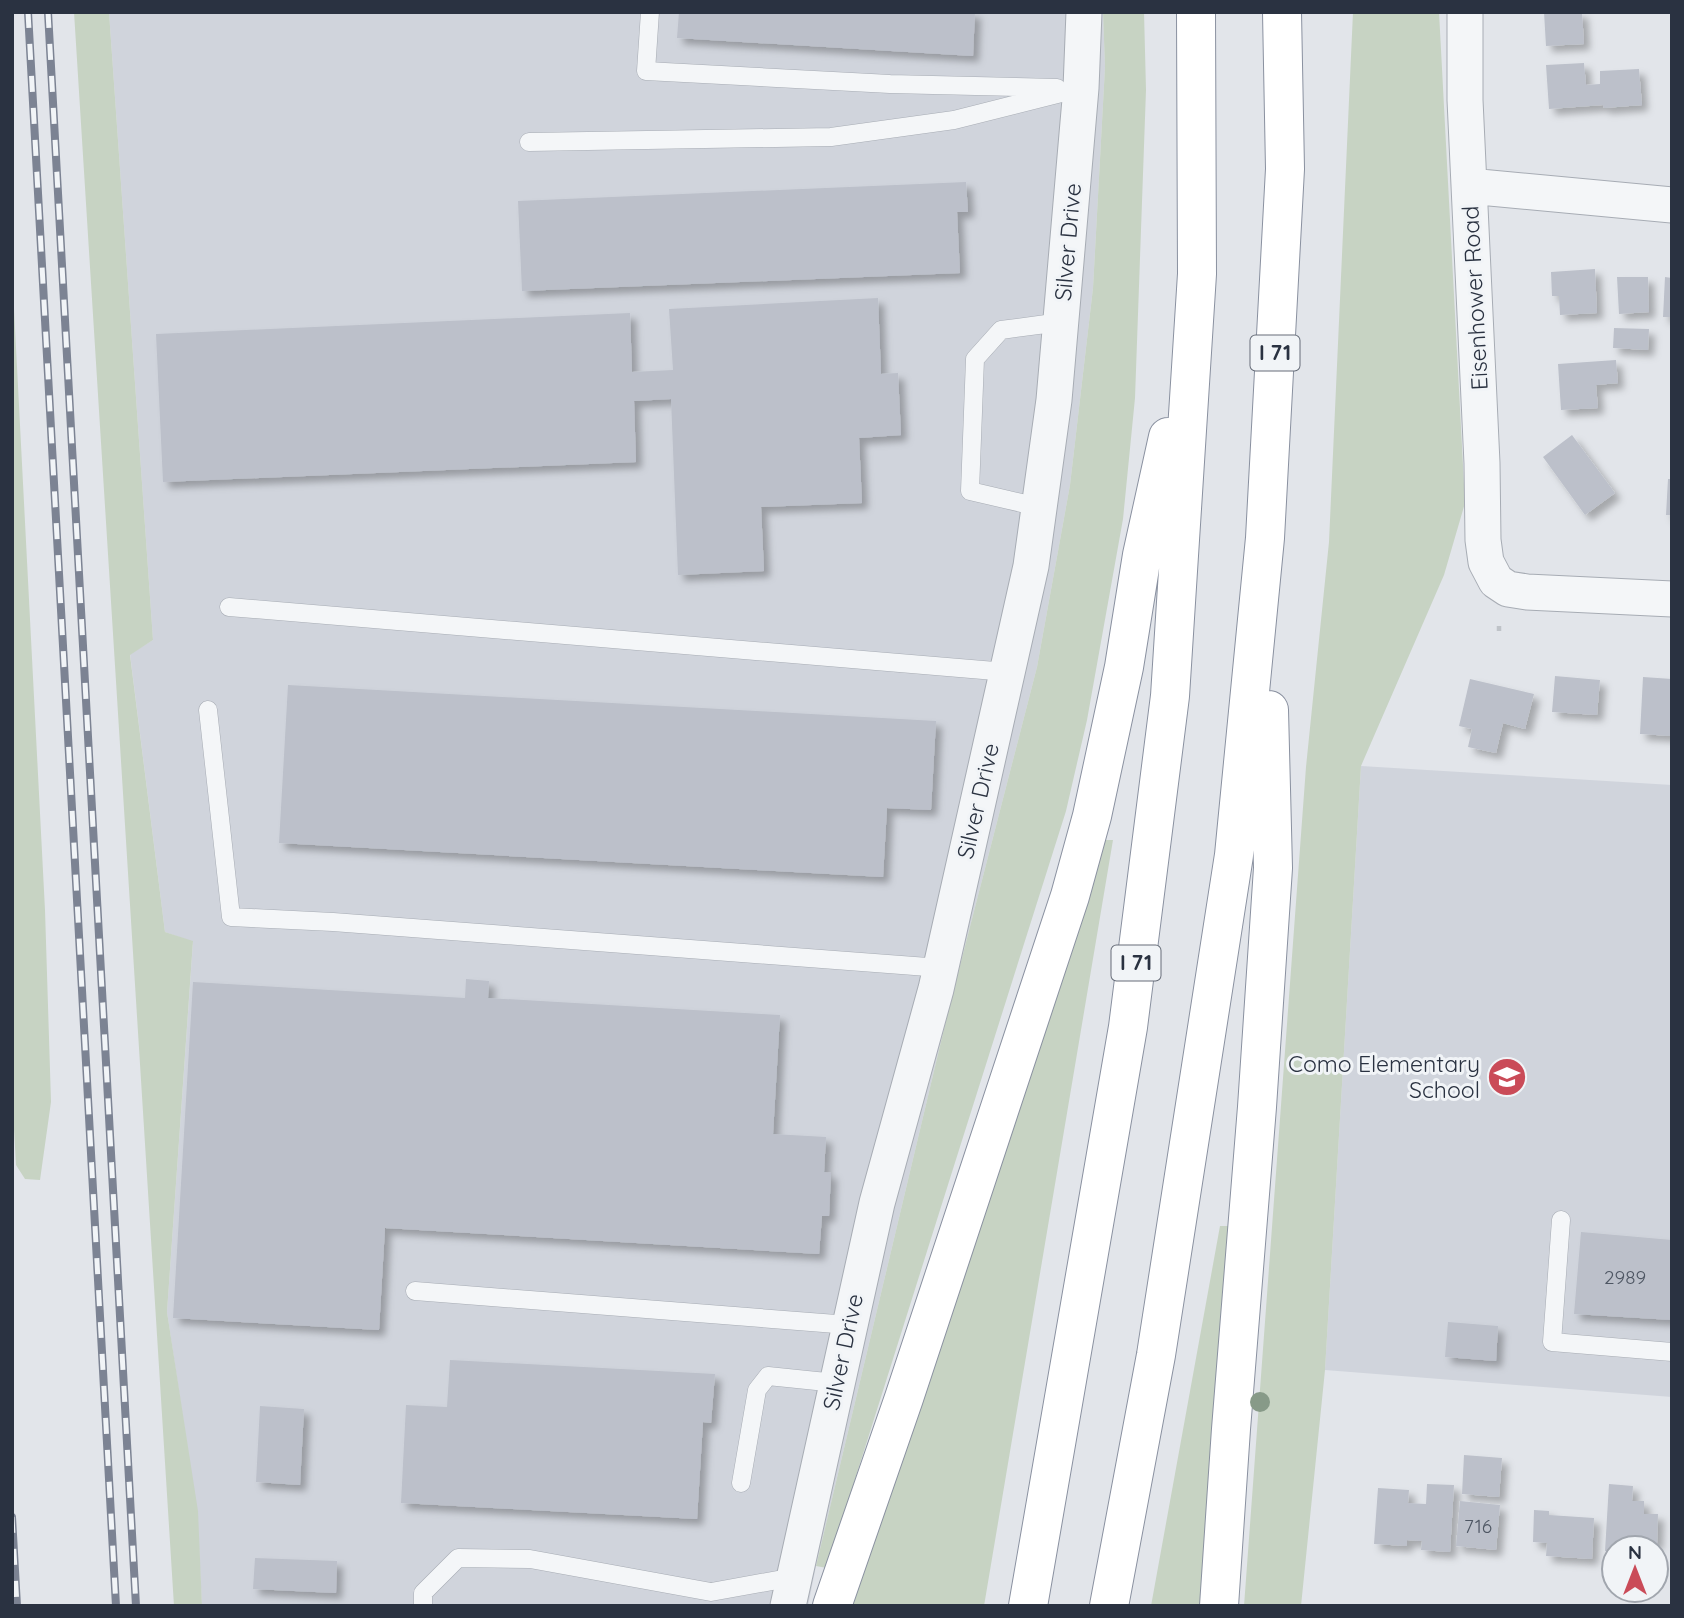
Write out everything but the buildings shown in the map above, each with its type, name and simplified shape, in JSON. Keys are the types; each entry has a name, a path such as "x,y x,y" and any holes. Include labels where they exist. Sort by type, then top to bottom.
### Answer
{"highway":[{"name":"I 71","path":"1028,1606 1128,1027 1170,696 1197,274 1196,12"},
{"name":"I 71","path":"1109,1606 1156,1355 1234,855 1265,538 1285,169 1282,12"},
{"path":"1285,169 1308,12"},
{"path":"832,1606 909,1385 1078,869 1124,667 1142,555 1195,315"},
{"path":"1219,1606 1273,867 1265,538"}],"street":[{"name":"Silver Drive","path":"793,1596 836,1383 877,1203 941,968 1031,566 1054,400 1081,88 1084,12"},
{"name":"Eisenhower Road","path":"1465,12 1465,100 1486,562 1496,580 1508,589 1672,599"},
{"path":"1469,186 1672,205"}],"lane":[{"path":"650,12 646,71 904,84 1081,88"},
{"path":"529,142 831,137 954,120 1081,88"},
{"path":"1039,507 970,491 975,359 1001,330 1061,322"},
{"path":"229,607 1007,671"},
{"path":"208,710 231,917 332,922 941,968"},
{"path":"1561,1220 1552,1342 1672,1352"},
{"path":"415,1290 849,1325"},
{"path":"741,1483 757,1390 768,1376 836,1383"},
{"path":"424,1606 424,1593 458,1558 530,1559 711,1592 793,1596"}],"shaded area":[{"path":"109,12 1103,12 1105,67 1093,288 1070,485 1037,667 949,1008 808,1606 202,1606 197,1511 167,1312 193,942 165,932 130,654 153,640"},
{"name":"Como Elementary School","path":"1361,766 1672,785 1672,1397 1325,1370"}],"green space":[{"path":"74,12 109,12 153,640 130,655 165,932 193,941 167,1312 198,1511 202,1606 174,1606"},
{"path":"1103,12 1144,12 1146,90 1135,398 1123,519 1087,720 1066,811 827,1568 816,1566 949,1008 1037,667 1070,485 1093,288 1105,67"},
{"path":"1353,12 1439,12 1465,503 1444,575 1361,766 1325,1370 1301,1606 1244,1606 1306,767 1329,542"},
{"path":"12,270 45,910 51,1102 40,1180 25,1179 16,1165 12,1093"},
{"path":"1105,840 1113,840 984,1606 851,1606"},
{"path":"1220,1226 1228,1226 1203,1606 1151,1606"}],"railway":[{"path":"28,12 116,1606"},
{"path":"48,12 136,1606"},
{"path":"12,1517 17,1606"}],"place":[{"name":"Como Elementary School","path":"1507,1077"}]}
